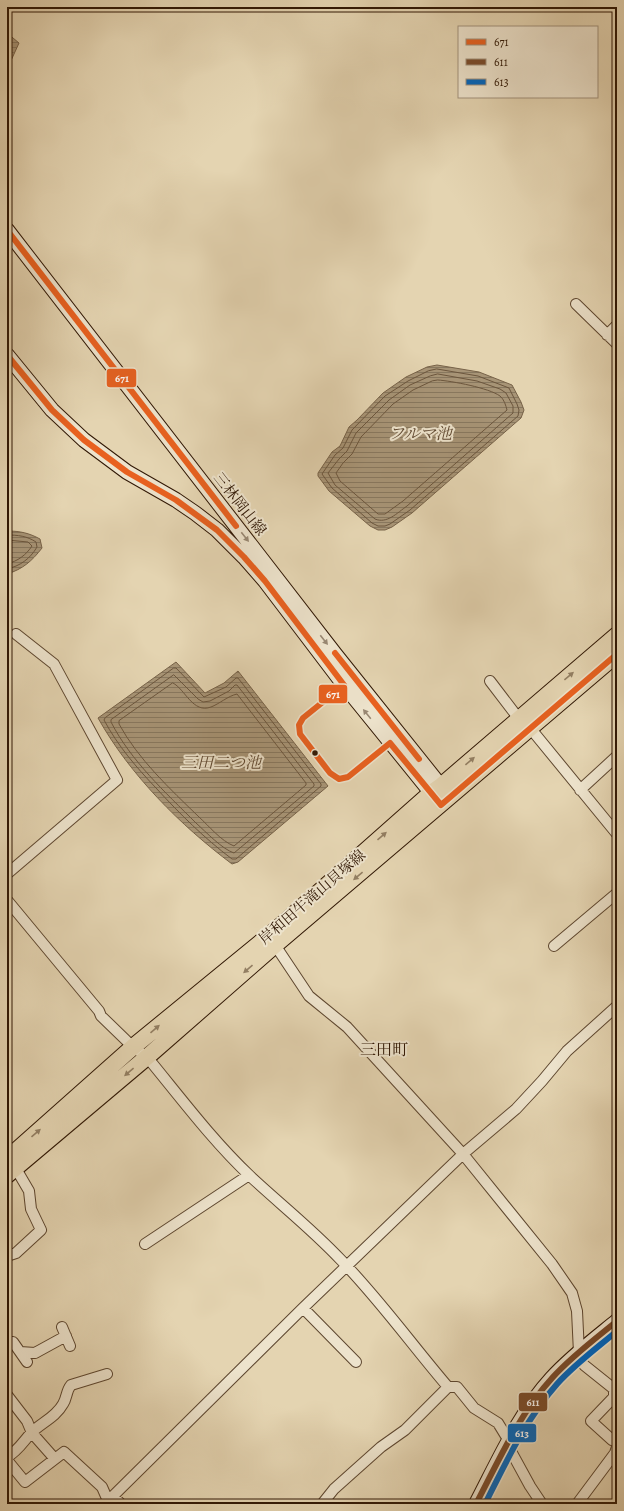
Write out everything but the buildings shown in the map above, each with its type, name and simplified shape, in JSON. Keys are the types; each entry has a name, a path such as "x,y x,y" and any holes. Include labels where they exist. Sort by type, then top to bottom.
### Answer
{"main road":[{"name":"三林岡山線","path":"7,230 330,648 440,795"},
{"name":"三林岡山線","path":"7,355 52,410 84,440 127,472 196,513 217,530 244,557 344,685 440,795"},
{"name":"岸和田牛滝山貝塚線","path":"525,724 617,636"},
{"name":"岸和田牛滝山貝塚線","path":"10,1167 134,1047 525,724 617,654"},
{"name":"岸和田牛滝山貝塚線","path":"10,1167 147,1057 276,945 440,795"},
{"path":"476,1504 508,1442 534,1399 557,1373 617,1321"}],"street":[{"path":"576,304 617,344"},
{"path":"607,335 617,325"},
{"path":"7,874 117,780 54,664 16,634"},
{"path":"490,681 617,834"},
{"path":"580,790 617,756"},
{"path":"554,946 617,893"},
{"path":"7,900 99,1011 101,1016 147,1057 216,1139 249,1175 342,1260 402,1329 422,1357 448,1387"},
{"path":"276,945 309,996 348,1027 463,1154 552,1264 572,1293 577,1311 578,1354 584,1365 614,1389 614,1398 591,1421 612,1440 617,1441"},
{"path":"110,1501 303,1308 463,1154 516,1109 567,1051 617,1006"},
{"path":"7,1256 16,1252 41,1230 31,1209 29,1191 10,1167"},
{"path":"152,1243 203,1212 249,1175"},
{"path":"303,1308 356,1362"},
{"path":"20,1352 35,1353 64,1331 70,1346"},
{"path":"7,1342 13,1342 27,1362"},
{"path":"7,1457 13,1454 32,1433 54,1415 63,1404 68,1388 72,1385 107,1374"},
{"path":"322,1504 334,1489 381,1447 405,1430 448,1387 457,1387 474,1408 498,1423 530,1486 542,1504"},
{"path":"7,1394 27,1422 32,1433 55,1459"},
{"path":"577,1504 615,1453 617,1447"},
{"path":"7,1460 26,1482 64,1452 102,1487 110,1501 121,1504"}],"water":[{"path":"7,33 19,43 9,65 7,65"},
{"name":"フルマ池","path":"437,365 479,372 512,385 524,410 521,418 412,513 392,527 385,530 378,530 370,526 329,491 318,476 318,473 332,452 340,446 349,427 383,393 406,377 427,367"},
{"path":"7,531 16,531 36,537 40,539 42,548 27,564 18,570 7,574"},
{"name":"三田二つ池","path":"176,662 205,693 224,683 238,671 328,786 238,862 232,864 194,833 158,798 125,759 98,718"}],"transit line":[{"name":"671","path":"7,230 236,526"},
{"name":"671","path":"7,355 52,410 84,440 127,472 176,500 217,530 265,581 344,685 303,718 299,725 300,734 330,773 339,779 348,777 390,743 441,805 617,654"},
{"name":"671","path":"335,653 419,759"},
{"name":"611","path":"476,1504 510,1438 541,1391 568,1362 617,1321"},
{"name":"613","path":"485,1504 517,1441 546,1397 557,1384 586,1356 617,1331"}],"district":[{"name":"三田町","path":"384,1049"}]}
